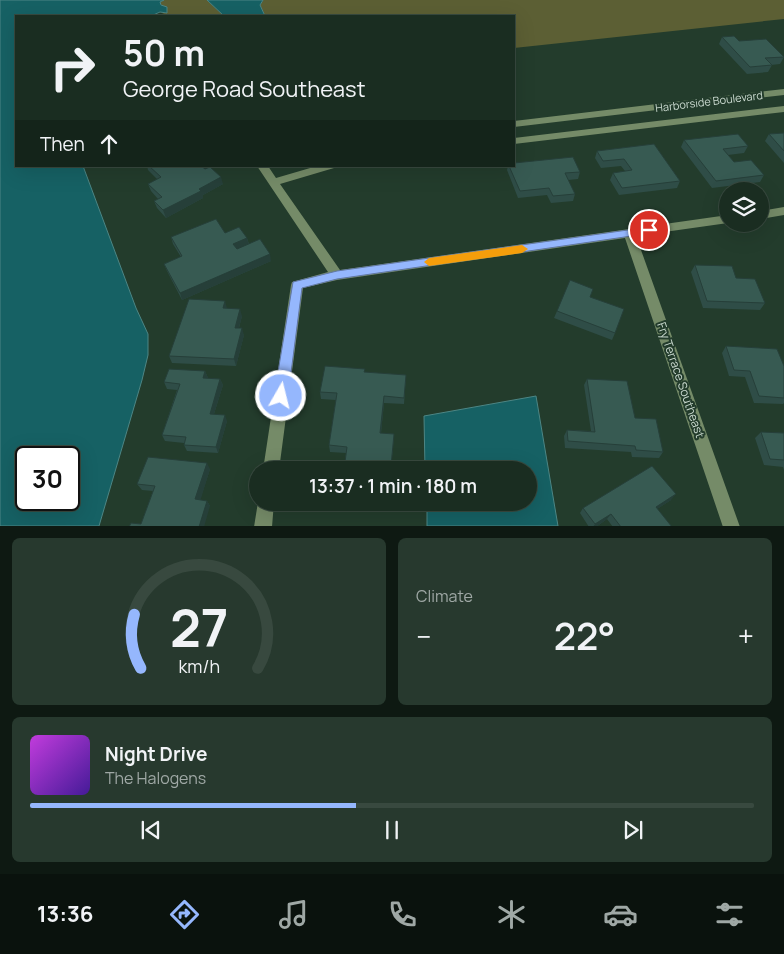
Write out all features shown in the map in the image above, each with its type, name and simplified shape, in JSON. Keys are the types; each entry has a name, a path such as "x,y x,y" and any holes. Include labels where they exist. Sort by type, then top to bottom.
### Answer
{"street":[{"name":"Harborside Boulevard","path":"515,124 784,92"},
{"name":"Harborside Boulevard","path":"515,141 784,109"},
{"name":"Harborside Boulevard","path":"635,110 648,125"},
{"path":"264,167 337,275"},
{"path":"275,182 299,170 322,167"},
{"path":"769,214 784,211"},
{"path":"272,461 297,285 337,275 719,220"},
{"name":"Fry Terrace Southeast","path":"629,233 732,526"},
{"path":"263,526 265,511"}],"green space":[{"path":"164,0 207,0 223,15 166,15 160,12 166,13 160,2"},
{"path":"263,0 784,0 784,19 515,48 515,15 265,15 260,5"}],"water":[{"path":"0,0 164,0 160,2 161,5 167,7 167,13 160,12 153,15 15,15 15,167 83,167 136,308 148,334 148,355 99,526 0,526"},
{"path":"207,0 263,0 260,5 265,15 223,15"},
{"path":"536,396 558,526 427,526 427,511 537,511 537,461 425,461 424,416"}],"building":[{"path":"734,36 739,41 766,39 784,57 765,58 772,65 750,67 722,37"},
{"path":"784,133 784,151 769,134"},
{"path":"738,134 748,146 723,149 734,162 751,160 764,175 716,181 684,140"},
{"path":"654,144 680,181 622,188 613,173 632,170 624,159 603,161 597,151"},
{"path":"573,157 580,172 565,173 575,194 553,196 549,188 520,191 509,167 515,167 515,163"},
{"path":"150,167 202,167 205,169 210,167 221,177 199,189 201,191 163,210 154,201 162,197 148,184 161,177"},
{"path":"216,219 225,233 239,227 247,238 233,244 237,249 260,239 270,254 180,293 164,264 182,256 171,237"},
{"path":"695,265 732,266 736,278 755,279 765,303 707,301"},
{"path":"570,280 593,289 590,297 624,309 615,333 557,311"},
{"path":"189,299 225,301 223,308 240,309 235,328 242,328 234,359 169,356"},
{"path":"726,346 777,349 784,366 784,398 759,396 750,371 734,370"},
{"path":"325,366 365,369 364,372 406,375 404,398 384,396 380,433 394,434 391,461 345,461 347,447 329,445 337,393 320,392"},
{"path":"169,369 205,371 203,378 220,379 210,414 225,415 216,447 184,445 186,437 162,435 180,384 164,382"},
{"path":"587,379 627,381 635,418 656,419 663,452 636,450 635,446 568,441 567,430 595,432"},
{"path":"761,432 784,433 784,460 770,459"},
{"path":"148,457 207,463 195,499 207,501 199,526 130,526 131,523 141,524 155,486 137,484"},
{"path":"652,466 676,494 656,507 671,526 620,526 611,514 595,524 583,508"}],"slow traffic":[{"path":"429,262 522,249"}],"route":[{"path":"281,396 297,285 337,275 649,230"}]}
